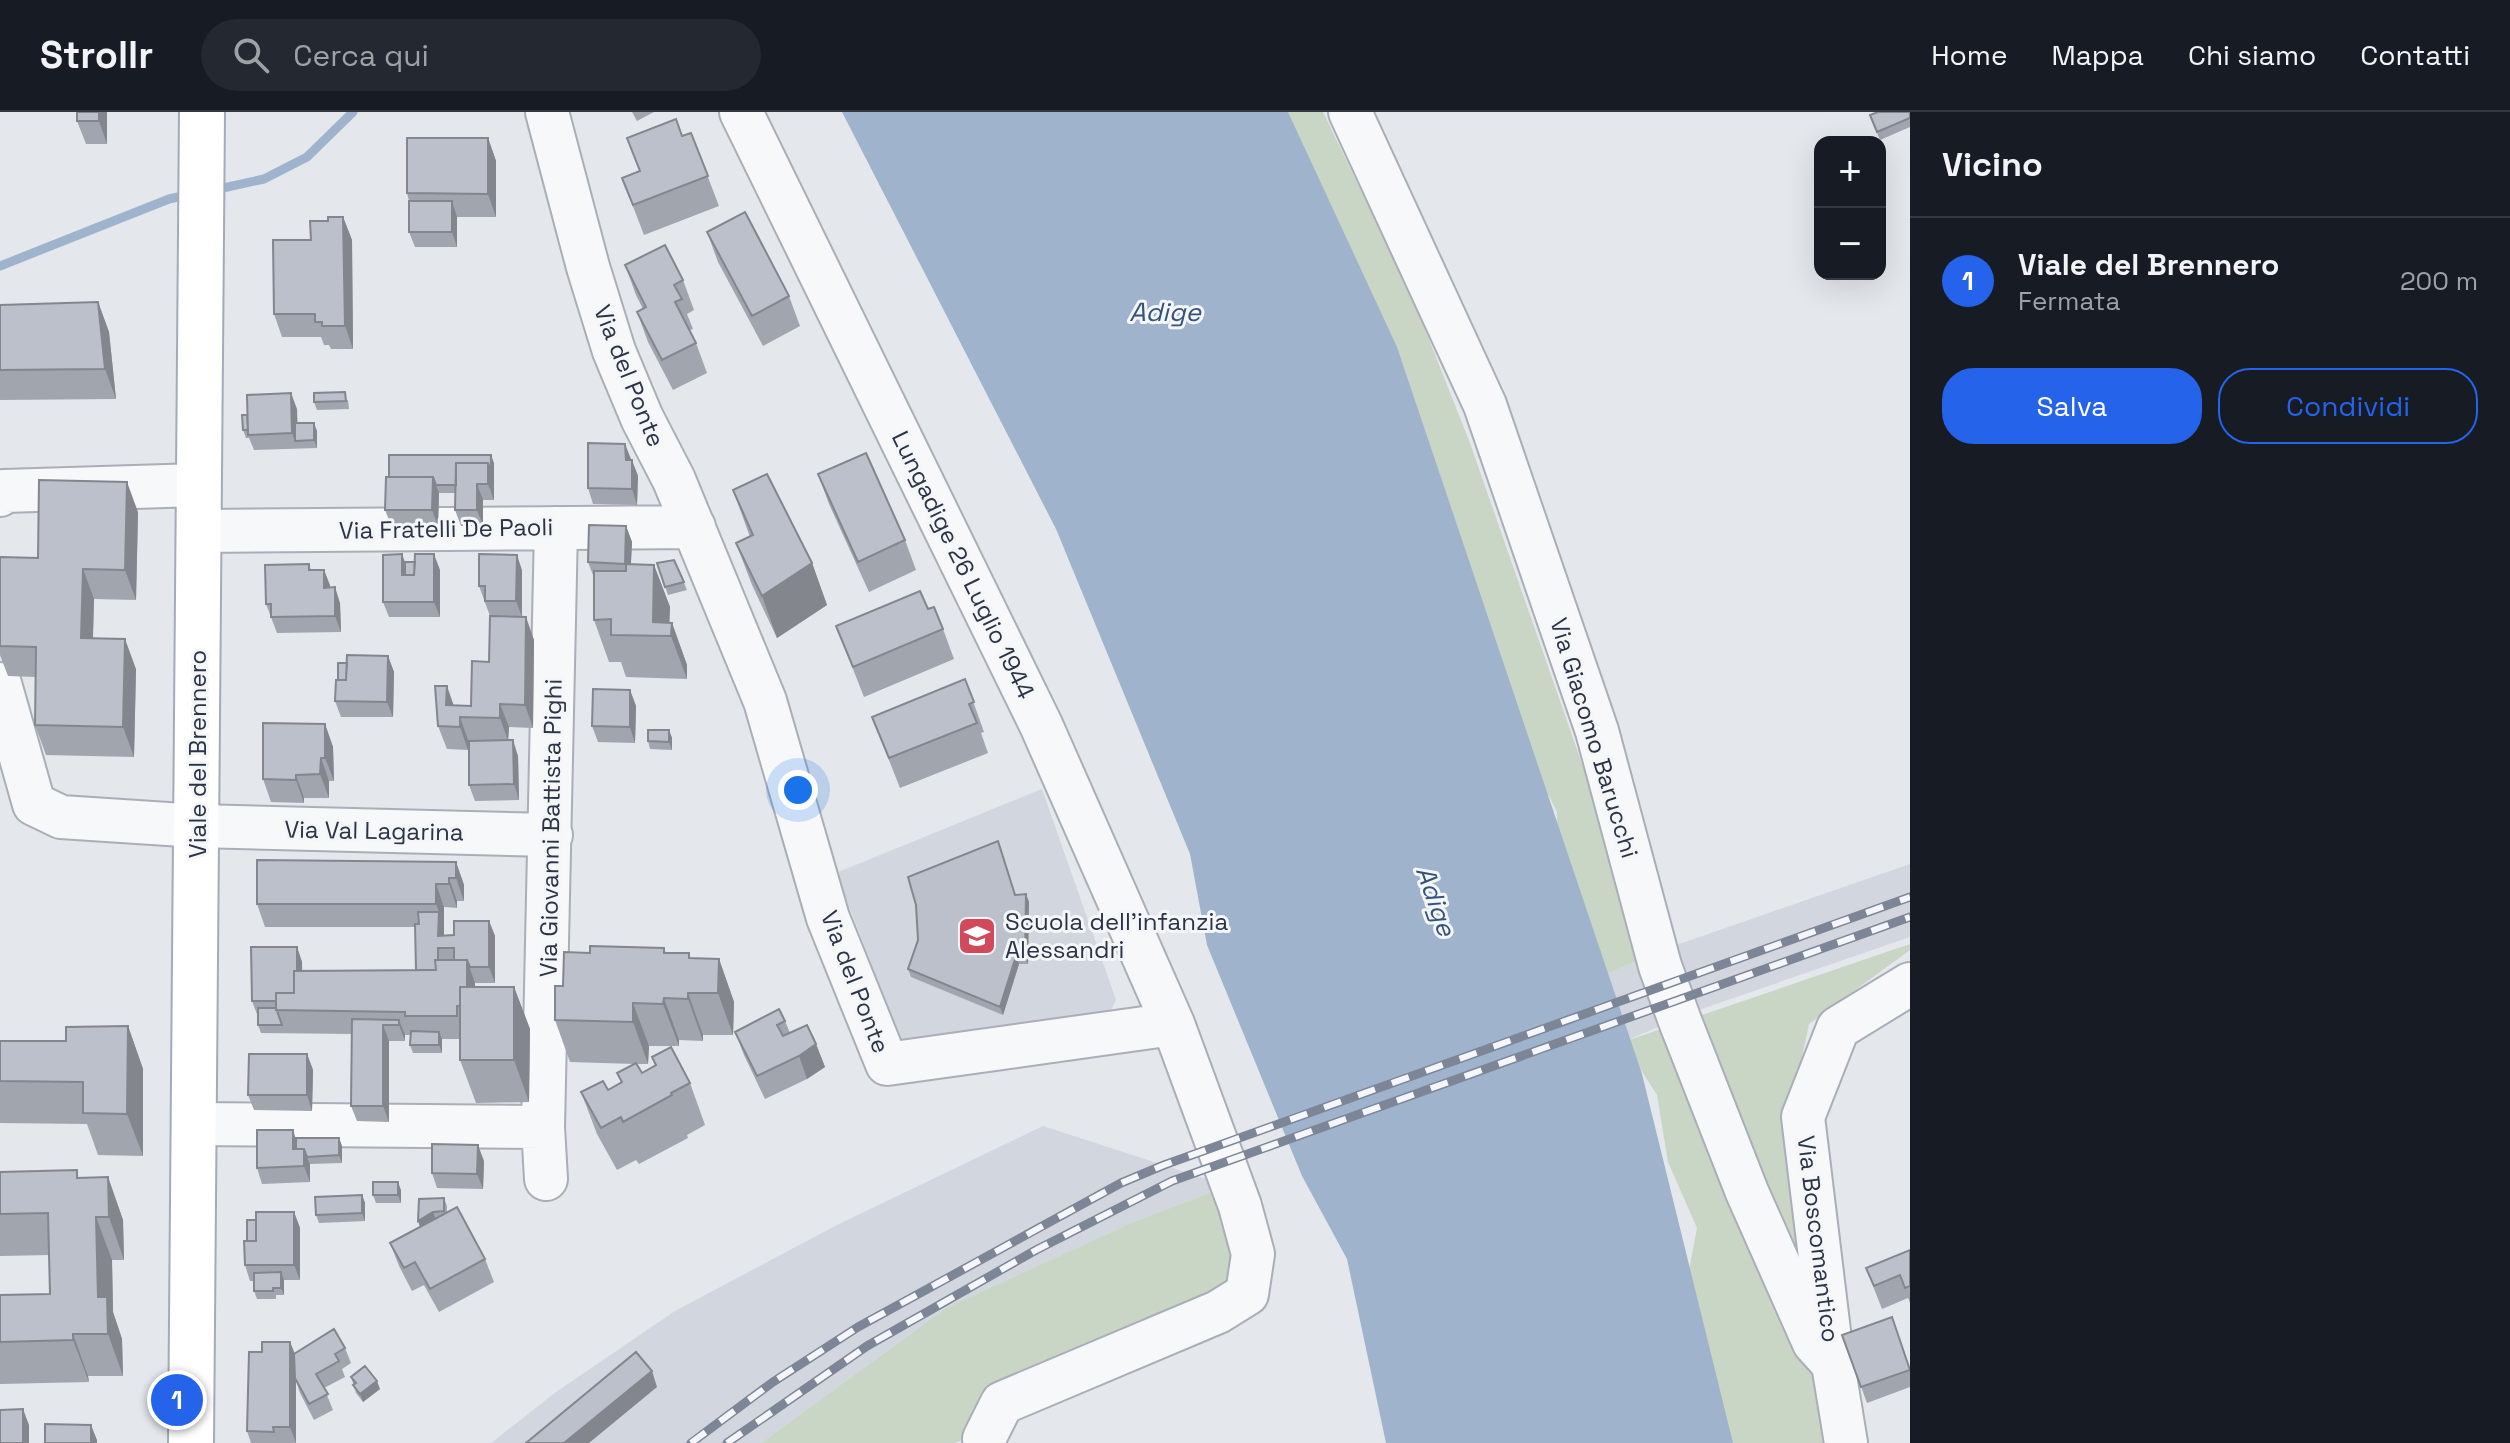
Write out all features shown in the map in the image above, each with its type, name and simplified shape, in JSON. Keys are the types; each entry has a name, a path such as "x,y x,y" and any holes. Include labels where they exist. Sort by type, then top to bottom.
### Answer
{"main road":[{"name":"Viale del Brennero","path":"191,1443 202,115"}],"street":[{"name":"Via del Ponte","path":"547,112 614,351 694,527 765,701 828,918 887,1064 1173,1024"},
{"name":"Lungadige 26 Luglio 1944","path":"741,112 1041,725 1173,1024"},
{"name":"Via Giacomo Barucchi","path":"1350,112 1485,405 1597,731 1660,966 1747,1192 1807,1329 1814,1343 1833,1364"},
{"path":"0,495 4,491 199,485"},
{"name":"Via Fratelli De Paoli","path":"198,531 694,527"},
{"name":"Via Giovanni Battista Pighi","path":"546,1179 543,1127 556,528"},
{"name":"Via Val Lagarina","path":"0,684 34,804 61,817 198,826 551,835"},
{"name":"Via Boscomantico","path":"1846,1443 1833,1364 1803,1117 1838,1028 1910,984"},
{"path":"985,1443 984,1439 1002,1403 1218,1312 1247,1294 1253,1254 1240,1206 1173,1024"},
{"path":"195,1124 543,1127"}],"shaded area":[{"name":"Scuola dell'infanzia Alessandri","path":"1042,789 1116,1000 1110,1012 914,1046 901,1040 836,873"},
{"path":"1910,864 1910,937 1693,1012 1623,1042 1597,978 1668,948"},
{"path":"1043,1126 1228,1186 1133,1222 946,1308 761,1443 491,1443 556,1392 675,1311 837,1225"}],"green space":[{"path":"1212,112 1323,112 1411,294 1470,443 1649,956 1597,978 1557,843 1557,812 1549,796 1537,784"},
{"path":"1910,944 1910,950 1809,1024 1785,1139 1828,1443 1728,1443 1688,1336 1690,1265 1697,1228 1668,1162 1657,1095 1623,1042"},
{"path":"1228,1186 1256,1270 1223,1296 956,1443 761,1443 946,1308 1133,1222"}],"water":[{"name":"Adige","path":"842,112 1288,112 1397,347 1642,1074 1733,1443 1386,1443 1347,1259 1302,1176 1207,945 1190,854 1056,529"}],"building":[{"path":"77,112 99,112 99,121 77,121"},
{"path":"1910,112 1910,118 1877,132 1870,115"},
{"path":"676,119 682,136 691,133 708,176 633,205 622,178 640,171 627,138"},
{"path":"407,138 488,138 488,194 407,193"},
{"path":"409,201 452,201 452,232 409,232"},
{"path":"745,212 789,296 752,316 707,232"},
{"path":"328,217 343,217 345,326 322,326 322,322 315,322 315,314 274,314 273,240 311,240 310,221 328,221"},
{"path":"665,245 683,280 674,285 682,299 675,302 696,343 662,360 637,312 646,307 625,265"},
{"path":"98,302 105,369 0,370 0,305"},
{"path":"345,392 346,401 314,402 314,393"},
{"path":"291,393 292,433 248,435 247,395"},
{"path":"242,415 247,415 248,430 243,430"},
{"path":"295,423 314,423 314,440 295,441"},
{"path":"588,443 625,444 626,460 632,460 632,489 588,488"},
{"path":"866,453 905,540 858,562 818,474"},
{"path":"389,455 491,455 491,471 488,463 456,463 456,485 436,485 433,477 389,477"},
{"path":"456,463 488,463 488,484 477,484 477,510 455,510"},
{"path":"767,474 812,563 762,596 736,543 753,535 733,490"},
{"path":"386,477 433,477 432,510 385,510"},
{"path":"39,480 127,482 125,570 83,569 81,638 125,639 123,727 35,725 36,647 0,646 0,557 38,558"},
{"path":"589,525 626,526 625,564 588,562"},
{"path":"402,554 402,575 414,575 415,554 434,554 434,602 383,602 383,555"},
{"path":"479,554 517,555 516,601 485,601 485,586 479,586"},
{"path":"674,560 684,582 665,587 657,563"},
{"path":"405,562 415,562 414,575 405,575"},
{"path":"309,564 309,570 324,570 324,588 335,587 335,616 271,617 271,604 266,604 265,565"},
{"path":"626,564 654,565 653,622 672,623 671,636 611,635 611,619 594,620 594,571 626,571"},
{"path":"920,591 928,609 934,607 943,629 853,667 836,626"},
{"path":"490,616 526,617 525,705 500,704 500,718 460,717 460,727 438,726 435,686 447,686 446,705 471,706 472,661 489,662"},
{"path":"347,655 388,656 387,702 335,701 336,680 346,680"},
{"path":"338,663 347,663 346,680 338,680"},
{"path":"965,679 974,702 969,704 977,723 889,758 872,717"},
{"path":"593,689 630,690 630,727 592,726"},
{"path":"263,723 325,724 325,758 321,758 320,774 296,775 296,780 263,779"},
{"path":"648,730 669,730 669,742 648,741"},
{"path":"513,740 514,784 469,785 469,741"},
{"path":"998,841 1015,895 1026,894 1025,957 1016,956 1000,1007 908,969 918,940 916,905 908,877"},
{"path":"257,860 456,862 456,878 449,878 449,884 436,884 436,904 257,904"},
{"path":"418,912 439,912 438,936 454,935 454,921 489,921 489,967 470,967 467,960 454,960 454,948 438,948 436,970 416,970 415,924 419,924"},
{"path":"590,946 664,948 664,953 689,953 689,958 719,959 718,993 688,993 688,999 664,998 663,1004 633,1003 633,1022 555,1020 555,986 563,986 564,952 590,953"},
{"path":"251,947 297,947 294,993 276,993 276,1001 252,1001"},
{"path":"435,960 467,960 467,987 460,987 457,1016 276,1010 276,993 294,993 294,971 436,970"},
{"path":"460,987 514,987 514,1060 460,1060"},
{"path":"258,1008 276,1008 282,1025 258,1025"},
{"path":"779,1009 785,1021 777,1025 783,1036 807,1025 816,1044 799,1056 757,1076 735,1032"},
{"path":"352,1019 399,1020 399,1025 383,1025 383,1106 351,1106"},
{"path":"128,1026 127,1114 83,1113 83,1082 0,1081 0,1041 66,1041 66,1027"},
{"path":"411,1031 439,1032 439,1045 410,1045"},
{"path":"671,1047 690,1083 623,1122 621,1117 601,1128 581,1092 603,1081 608,1090 622,1082 617,1073 636,1063 642,1073 656,1065 652,1057"},
{"path":"249,1054 307,1054 307,1095 248,1095"},
{"path":"257,1130 293,1130 293,1149 304,1149 304,1166 257,1168"},
{"path":"296,1138 339,1138 339,1155 307,1157 304,1149 296,1149"},
{"path":"432,1144 478,1145 477,1174 432,1173"},
{"path":"77,1170 77,1178 108,1177 109,1217 96,1217 98,1297 107,1297 108,1334 73,1334 73,1340 0,1342 0,1295 50,1294 48,1213 0,1214 0,1172"},
{"path":"373,1182 398,1182 398,1195 373,1195"},
{"path":"362,1195 362,1213 316,1215 315,1197"},
{"path":"444,1198 444,1211 433,1212 418,1221 419,1199"},
{"path":"457,1207 485,1259 430,1289 415,1262 404,1268 390,1243"},
{"path":"256,1212 294,1212 294,1265 245,1265 244,1241 256,1241"},
{"path":"247,1220 256,1220 256,1241 247,1241"},
{"path":"1910,1250 1910,1286 1905,1288 1900,1275 1874,1286 1866,1268"},
{"path":"281,1272 281,1288 254,1291 254,1273"},
{"path":"1892,1317 1910,1370 1861,1387 1842,1335"},
{"path":"334,1329 345,1348 335,1354 339,1361 316,1374 328,1394 309,1404 295,1378 294,1354"},
{"path":"262,1342 290,1342 290,1427 273,1427 274,1432 247,1431 249,1352 262,1352"},
{"path":"636,1352 652,1371 564,1443 526,1443"},
{"path":"365,1366 377,1381 360,1394 351,1377"},
{"path":"23,1409 23,1443 0,1443 0,1410"},
{"path":"45,1424 91,1425 91,1443 45,1443"}],"waterway":[{"path":"214,190 264,179 307,157 353,112"},
{"path":"0,266 169,199 191,194"}],"railway":[{"path":"691,1443 773,1382 858,1327 1121,1183 1910,897"},
{"path":"727,1443 867,1346 1036,1250 1172,1181 1910,917"}],"place":[{"name":"Scuola dell'infanzia Alessandri","path":"977,936"},
{"name":"Viale del Brennero","path":"177,1400"}]}
